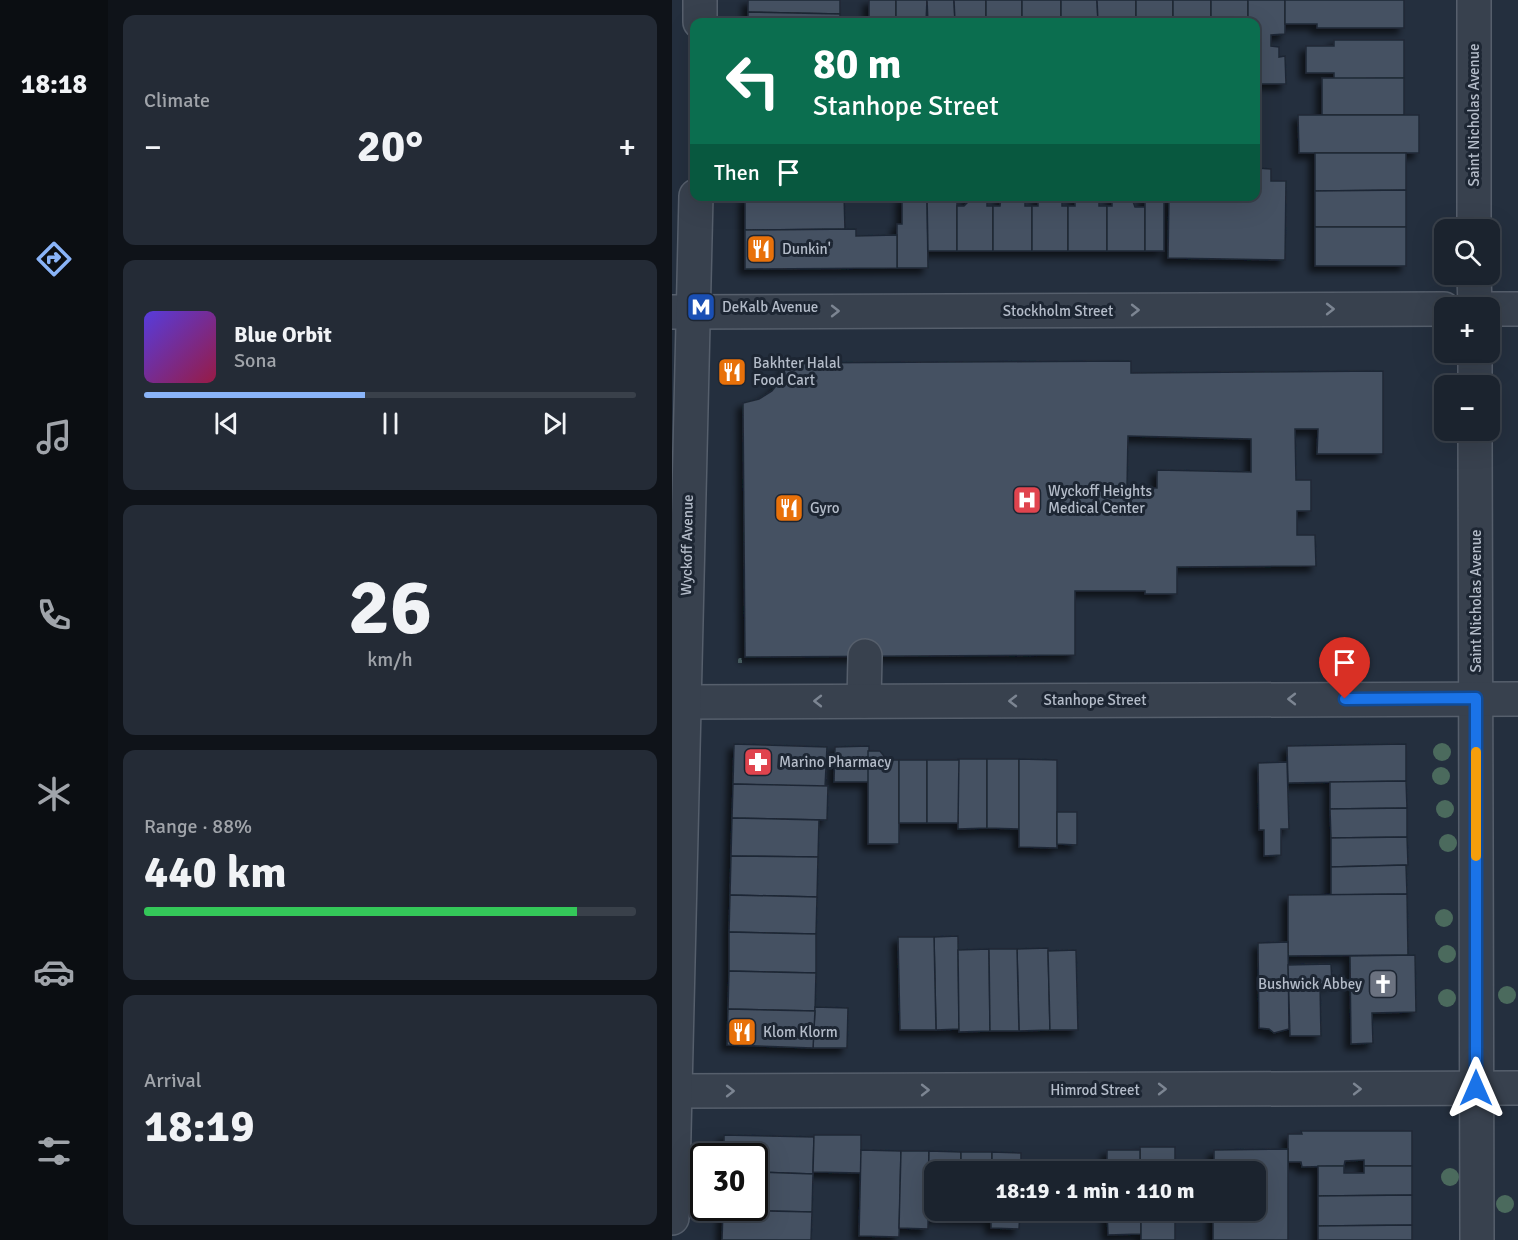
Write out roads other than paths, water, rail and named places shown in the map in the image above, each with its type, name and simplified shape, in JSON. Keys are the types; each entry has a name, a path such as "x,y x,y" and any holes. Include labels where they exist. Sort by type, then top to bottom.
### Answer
{"street":[{"path":"700,0 700,18"},
{"name":"Saint Nicholas Avenue","path":"1474,0 1474,219"},
{"name":"Wyckoff Avenue","path":"672,1218 682,312 695,201"},
{"name":"Stockholm Street","path":"682,312 1434,309"},
{"path":"1500,309 1518,309"},
{"name":"Saint Nicholas Avenue","path":"1475,441 1477,1240"},
{"path":"864,701 865,656"},
{"name":"Stanhope Street","path":"678,702 1518,699"},
{"name":"Himrod Street","path":"674,1091 1518,1088"}],"place":[{"name":"Dunkin'","path":"761,249"},
{"name":"DeKalb Avenue","path":"701,307"},
{"name":"Bakhter Halal Food Cart","path":"732,372"},
{"name":"Wyckoff Heights Medical Center","path":"1027,500"},
{"name":"Gyro","path":"789,508"},
{"name":"Marino Pharmacy","path":"758,762"},
{"name":"Bushwick Abbey","path":"1383,984"},
{"name":"Klom Klorm","path":"742,1032"}]}
